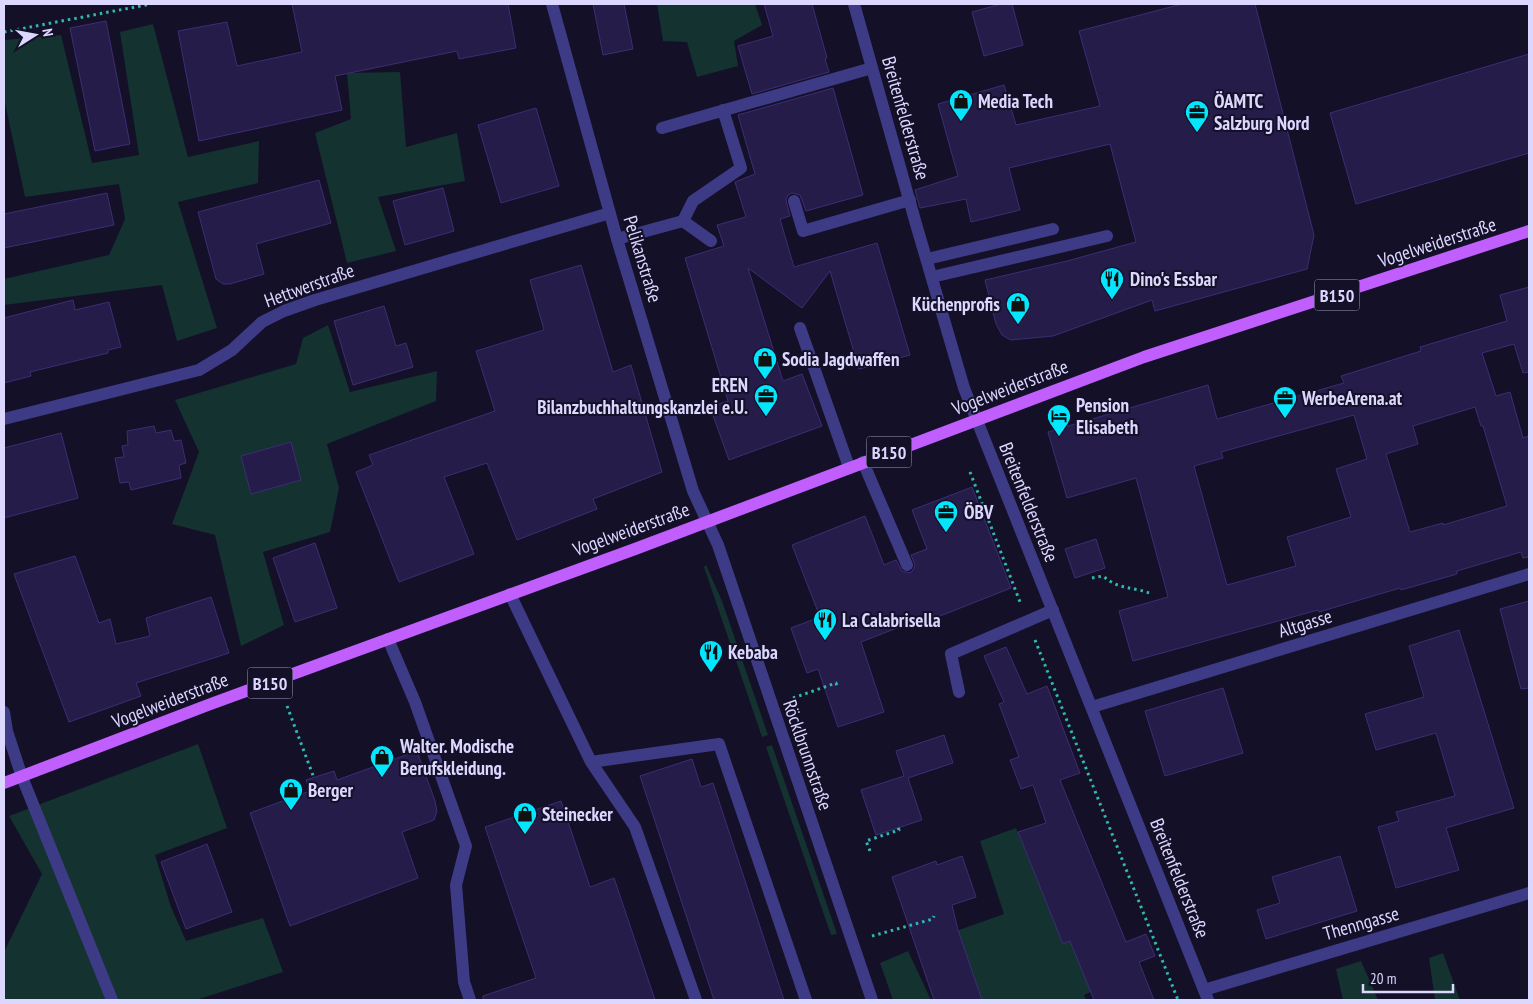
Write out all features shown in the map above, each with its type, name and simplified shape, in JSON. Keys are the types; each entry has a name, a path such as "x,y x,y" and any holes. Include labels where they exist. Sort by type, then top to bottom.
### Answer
{"main road":[{"name":"Vogelweiderstraße","path":"4,784 198,709 708,521 1144,357 1529,231"}],"street":[{"name":"Pelikanstraße","path":"552,4 617,240 693,491 708,521"},
{"name":"Breitenfelderstraße","path":"854,4 964,388 1206,995"},
{"path":"662,128 872,68"},
{"path":"617,240 683,220 693,201 741,168 722,110"},
{"path":"794,201 803,231 910,200"},
{"name":"Hettwerstraße","path":"4,419 200,370 232,350 262,322 284,311 315,300 610,213"},
{"path":"683,220 711,241"},
{"path":"927,259 1053,229"},
{"path":"932,277 1107,236"},
{"path":"800,328 849,467"},
{"path":"863,462 907,565"},
{"name":"Röcklbrunnstraße","path":"708,521 718,545 872,1000"},
{"name":"Altgasse","path":"1092,708 1529,574"},
{"path":"510,594 592,762 635,827 696,1000"},
{"path":"959,692 951,654 1053,610"},
{"path":"388,640 415,702 466,846 456,884 464,982 470,1000"},
{"path":"4,712 7,731 22,777 112,1000"},
{"path":"592,762 719,744 806,1000"},
{"name":"Thenngasse","path":"1206,995 1529,893"}],"path":[{"path":"4,32 151,4"},
{"path":"970,472 1178,1000"},
{"path":"1092,578 1103,576 1122,588 1143,590 1152,594"},
{"path":"771,705 836,683 837,686"},
{"path":"287,706 314,778"},
{"path":"870,851 866,841 898,830 898,827"},
{"path":"852,943 933,919 934,916"}],"green space":[{"path":"657,4 755,4 762,25 734,41 738,66 697,77 687,42 663,41"},
{"path":"153,24 188,157 259,141 258,183 178,202 217,328 177,341 162,285 4,305 4,279 109,255 125,219 119,184 25,197 4,98 4,40 61,35 92,163 139,155 120,32"},
{"path":"400,72 406,147 457,133 465,181 378,197 396,251 347,263 315,133 351,119 347,73"},
{"path":"328,325 350,392 437,371 436,401 327,444 339,488 330,532 263,552 284,625 241,646 215,535 172,524 199,452 175,400 296,364 303,338"},
{"path":"706,565 722,601 768,735 762,737 704,567"},
{"path":"198,744 227,828 155,855 171,907 186,941 263,918 283,972 196,1000 4,1000 4,952 42,874 9,816"},
{"path":"772,745 837,934 831,935 766,747"},
{"path":"1016,828 1063,943 1107,925 1091,992 1084,995 1086,1000 975,1000 981,997 965,951 942,936 1004,914 980,841"},
{"path":"908,951 931,1000 893,1000 880,963"},
{"path":"1443,953 1460,1000 1435,1000 1429,958"},
{"path":"1361,961 1378,1000 1343,1000 1336,969"}],"building":[{"path":"292,4 508,4 516,48 459,59 457,51 335,76 342,110 199,141 178,31 227,22 237,66 302,52"},
{"path":"593,4 624,4 633,49 603,55"},
{"path":"764,4 812,4 829,72 752,94 738,46 773,36"},
{"path":"1001,4 1012,4 1023,45 984,56 972,12"},
{"name":"ÖAMTC Salzburg Nord","path":"1182,4 1255,4 1314,235 1307,269 1155,311 1152,300 1053,336 1011,340 1007,338 1002,335 996,324 985,280 1067,261 1136,242 1110,144 1009,168 1020,210 971,222 966,199 920,208 915,190 958,176 938,104 1004,85 1016,125 1100,106 1079,31"},
{"path":"106,21 130,144 95,151 70,28"},
{"path":"1529,54 1529,153 1356,204 1330,113"},
{"path":"833,88 863,195 806,211 800,195 792,193 788,195 786,200 790,216 780,219 794,267 877,243 910,355 859,369 830,271 802,308 748,268 783,381 802,374 822,426 729,460 710,407 728,401 685,258 724,246 717,225 746,217 735,182 755,174 738,115"},
{"path":"536,108 559,186 501,203 478,125"},
{"path":"319,180 331,223 256,244 264,274 230,284 223,284 216,279 198,212"},
{"path":"443,188 454,231 405,245 393,201"},
{"path":"107,193 114,225 4,248 4,214"},
{"path":"581,265 613,372 631,365 662,472 593,499 597,509 517,540 487,463 444,477 474,554 399,582 356,472 373,465 369,455 495,411 476,351 544,330 530,280"},
{"path":"1529,287 1529,372 1523,373 1514,344 1482,353 1496,396 1510,392 1523,438 1529,436 1529,557 1523,558 1521,552 1457,571 1457,574 1401,590 1400,588 1319,612 1318,610 1133,661 1119,611 1168,597 1136,478 1067,498 1048,432 1208,385 1217,419 1344,383 1341,376 1421,351 1420,347 1507,321 1500,295","holes":["1475,407 1481,426 1483,426 1507,506 1443,525 1443,523 1410,532 1386,454 1418,444 1413,426","1354,415 1367,459 1336,469 1351,517 1287,537 1296,566 1227,585 1194,466 1223,458 1221,452"]},
{"path":"73,300 75,310 109,302 121,347 108,350 108,353 30,372 31,376 4,383 4,318"},
{"path":"384,306 396,346 406,343 413,367 353,385 334,321"},
{"path":"154,426 156,433 171,430 174,441 181,440 186,463 179,465 181,478 131,490 129,482 120,483 115,458 124,457 122,446 128,445 127,431"},
{"path":"61,433 78,498 4,518 4,448"},
{"path":"291,442 301,480 251,494 241,456"},
{"path":"972,487 1011,588 935,618 933,614 861,642 884,712 838,727 818,669 807,673 791,628 820,617 792,545 865,516 884,565 896,560 902,571 910,573 915,565 911,555 927,549 912,510"},
{"path":"1096,539 1105,568 1075,578 1065,549"},
{"path":"315,543 337,608 295,622 273,558"},
{"path":"75,556 99,623 110,619 116,644 150,636 146,618 211,597 229,653 136,683 141,696 69,722 14,574"},
{"path":"1529,601 1529,688 1521,689 1500,609"},
{"path":"1459,630 1514,808 1446,828 1459,870 1396,888 1378,827 1399,821 1396,812 1455,796 1436,733 1376,750 1365,714 1424,697 1409,646"},
{"path":"1006,647 1027,694 1047,686 1080,773 1060,780 1126,942 1146,934 1155,956 1139,962 1154,1000 1094,1000 1070,941 1063,944 1018,832 1046,823 1033,785 1021,789 1010,760 1019,757 999,704 1004,702 984,656"},
{"path":"1223,688 1243,753 1165,776 1145,711"},
{"path":"944,735 953,763 908,778 922,820 876,835 861,790 904,776 896,751"},
{"path":"417,751 437,811 434,820 402,832 418,878 290,926 250,813 310,791 306,780 334,771 337,780"},
{"path":"692,759 701,787 713,783 784,1000 714,1000 640,776"},
{"path":"561,801 590,887 614,878 655,1000 483,1000 483,996 536,978 485,827"},
{"path":"207,844 232,912 186,929 161,862"},
{"path":"962,856 976,897 952,905 958,930 982,1000 934,1000 892,877 936,861 937,865"},
{"path":"1340,856 1357,911 1266,939 1257,910 1280,903 1272,877"}],"place":[{"name":"Media Tech","path":"961,122"},
{"name":"ÖAMTC Salzburg Nord","path":"1197,133"},
{"name":"Dino's Essbar","path":"1112,300"},
{"name":"Küchenprofis","path":"1018,325"},
{"name":"Sodia Jagdwaffen","path":"765,380"},
{"name":"EREN Bilanzbuchhaltungskanzlei e.U.","path":"766,417"},
{"name":"WerbeArena.at","path":"1285,419"},
{"name":"Pension Elisabeth","path":"1059,437"},
{"name":"ÖBV","path":"946,533"},
{"name":"La Calabrisella","path":"825,641"},
{"name":"Kebaba","path":"711,673"},
{"name":"Walter. Modische Berufskleidung.","path":"382,778"},
{"name":"Berger","path":"291,811"},
{"name":"Steinecker","path":"525,835"}]}
